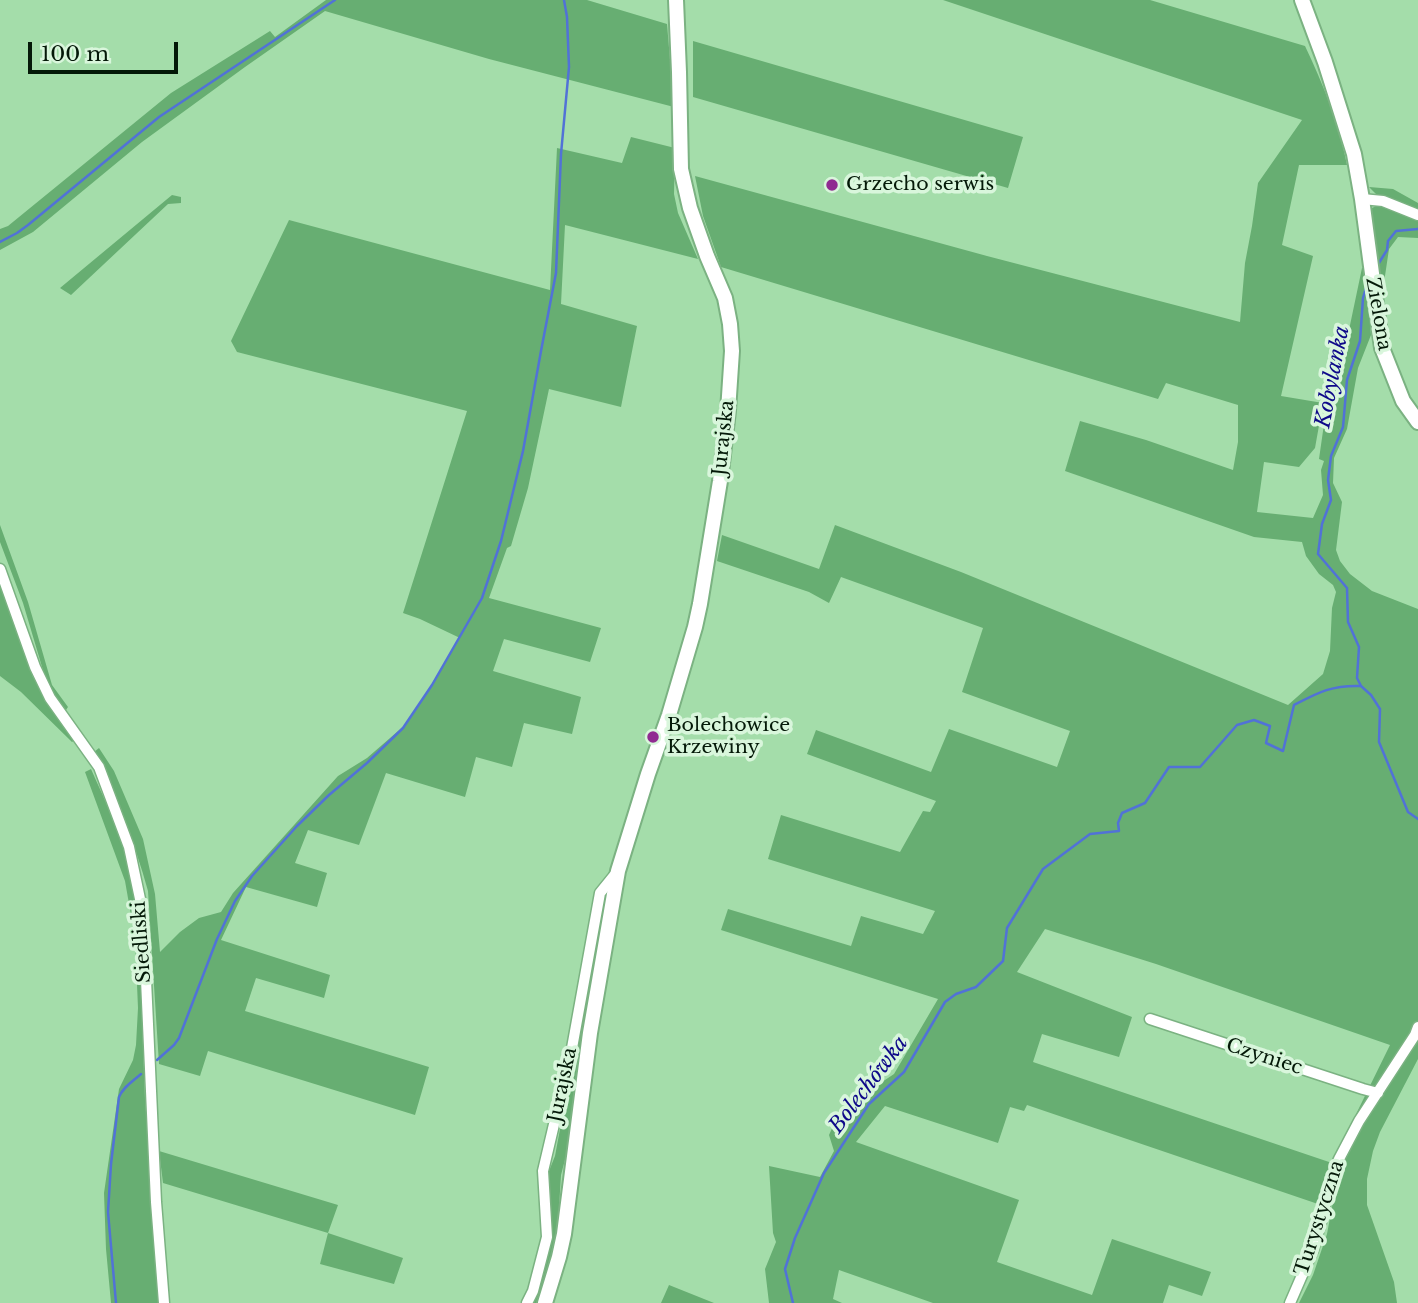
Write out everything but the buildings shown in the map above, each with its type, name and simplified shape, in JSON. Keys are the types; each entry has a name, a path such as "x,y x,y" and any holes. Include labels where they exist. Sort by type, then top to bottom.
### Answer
{"street":[{"name":"Jurajska","path":"545,1303 564,1234 599,975 618,871 669,715 700,604 720,481 731,362 730,324 724,298 690,208 681,169 676,0"},
{"name":"Zielona","path":"1302,0 1354,154 1381,348 1403,401 1418,422"},
{"path":"1362,198 1383,201 1418,215"},
{"name":"Siedliski","path":"0,569 35,667 50,698 99,767 129,847 143,913 156,1202 164,1303"},
{"name":"Jurajska","path":"527,1303 533,1291 547,1237 543,1171 572,1048 600,893 618,871"},
{"name":"Czyniec","path":"1150,1019 1378,1093"},
{"name":"Turystyczna","path":"1290,1303 1313,1250 1329,1184 1339,1159 1359,1121 1418,1027"}],"green space":[{"path":"326,0 587,0 667,24 674,107 489,59 325,11 142,142 33,232 0,250 0,229 8,226 171,93 270,31 275,37"},
{"path":"943,0 1150,0 1305,46 1330,104 1347,165 1299,165 1282,245 1313,256 1281,396 1323,403 1315,448 1299,467 1264,462 1257,512 1313,518 1323,495 1321,470 1324,461 1319,459 1325,417 1341,368 1362,268 1366,268 1371,335 1358,368 1347,429 1334,458 1333,483 1342,502 1336,550 1350,574 1372,591 1418,609 1418,1059 1380,1132 1367,1179 1367,1205 1394,1282 1397,1303 1299,1303 1313,1275 1327,1234 1337,1180 1332,1165 1323,1200 1318,1204 1027,1105 1024,1111 1010,1107 998,1143 885,1106 856,1142 1019,1200 997,1262 1092,1295 1112,1239 1211,1272 1202,1296 1169,1285 1163,1303 933,1303 839,1270 833,1299 842,1303 769,1303 765,1269 776,1242 773,1233 769,1166 820,1177 834,1151 829,1135 840,1111 857,1111 876,1086 894,1074 938,999 721,930 728,909 851,946 861,916 923,934 935,911 768,859 781,815 900,852 923,811 930,812 936,801 807,754 816,730 931,772 949,729 1057,767 1070,731 962,692 983,628 841,577 829,603 809,592 717,561 722,535 819,569 835,525 961,572 1288,705 1323,674 1330,651 1332,608 1336,592 1333,585 1319,574 1306,556 1302,542 1254,537 1065,471 1080,421 1233,470 1238,442 1238,405 1166,383 1158,399 721,267 703,216 695,176 1240,322 1245,263 1258,183 1302,120","holes":["1045,929 1156,964 1390,1045 1332,1163 1033,1062 1042,1034 1119,1057 1132,1017 1017,972"]},
{"path":"693,41 1023,137 1008,188 693,97"},
{"path":"631,137 675,148 674,194 678,213 698,259 565,225 561,304 637,326 621,407 549,389 528,488 511,546 507,548 489,598 601,628 590,662 504,639 493,671 581,697 572,734 524,723 512,767 476,757 465,797 386,773 359,845 308,830 295,863 327,873 317,907 246,887 221,940 330,975 324,998 256,978 245,1011 429,1067 415,1115 208,1051 200,1076 159,1064 148,891 124,820 94,752 99,748 114,771 143,839 155,894 160,952 199,918 221,912 233,893 338,776 367,758 405,725 460,638 403,613 467,411 237,352 231,341 289,220 550,290 557,148 622,163"},
{"path":"1369,187 1393,189 1418,203 1418,213 1376,194"},
{"path":"172,195 181,197 181,203 168,204 71,295 60,288"},
{"path":"1380,204 1418,219 1418,238 1398,237 1389,249 1382,296 1368,210"},
{"path":"0,525 28,602 52,685 68,707 66,710 48,687 23,603 0,542"},
{"path":"0,582 33,677 75,740 72,742 21,692 0,676"},
{"path":"91,769 127,855 140,910 145,1098 160,1303 111,1303 104,1193 119,1089 133,1060 136,1045 138,1008 135,938 125,881 85,772"},
{"path":"610,889 572,1133 561,1175 556,1257 541,1303 532,1303 550,1236 549,1171 555,1156 604,893"},
{"path":"159,1151 338,1205 328,1233 163,1183"},
{"path":"328,1233 403,1258 394,1284 320,1264"},
{"path":"669,1285 714,1303 661,1303"}],"waterway":[{"path":"0,242 28,225 159,117 335,0"},
{"path":"157,1060 179,1038 217,939 235,901 252,876 297,826 403,728 432,685 482,598 501,541 523,451 556,273 561,154 569,67 564,0"},
{"name":"Kobylanka","path":"1377,266 1387,250 1388,241 1396,231 1418,229"},
{"name":"Kobylanka","path":"1368,281 1363,298 1360,341 1347,380 1343,427 1331,456 1328,480 1331,500 1322,524 1318,554 1347,588 1348,622 1359,647 1357,678 1380,709 1379,742 1408,812 1418,819"},
{"name":"Bolechówka","path":"793,1303 785,1269 795,1238 824,1173 869,1104 904,1072 945,1002 956,994 976,987 1003,961 1007,928 1043,869 1090,834 1119,831 1118,823 1122,813 1145,803 1169,767 1200,767 1237,725 1254,720 1270,726 1266,743 1283,751 1294,705 1326,690 1361,686"},
{"path":"116,1303 108,1212 111,1164 119,1097 141,1074"}],"place":[{"name":"Grzecho serwis","path":"832,185"},
{"name":"Bolechowice Krzewiny","path":"653,737"}]}
